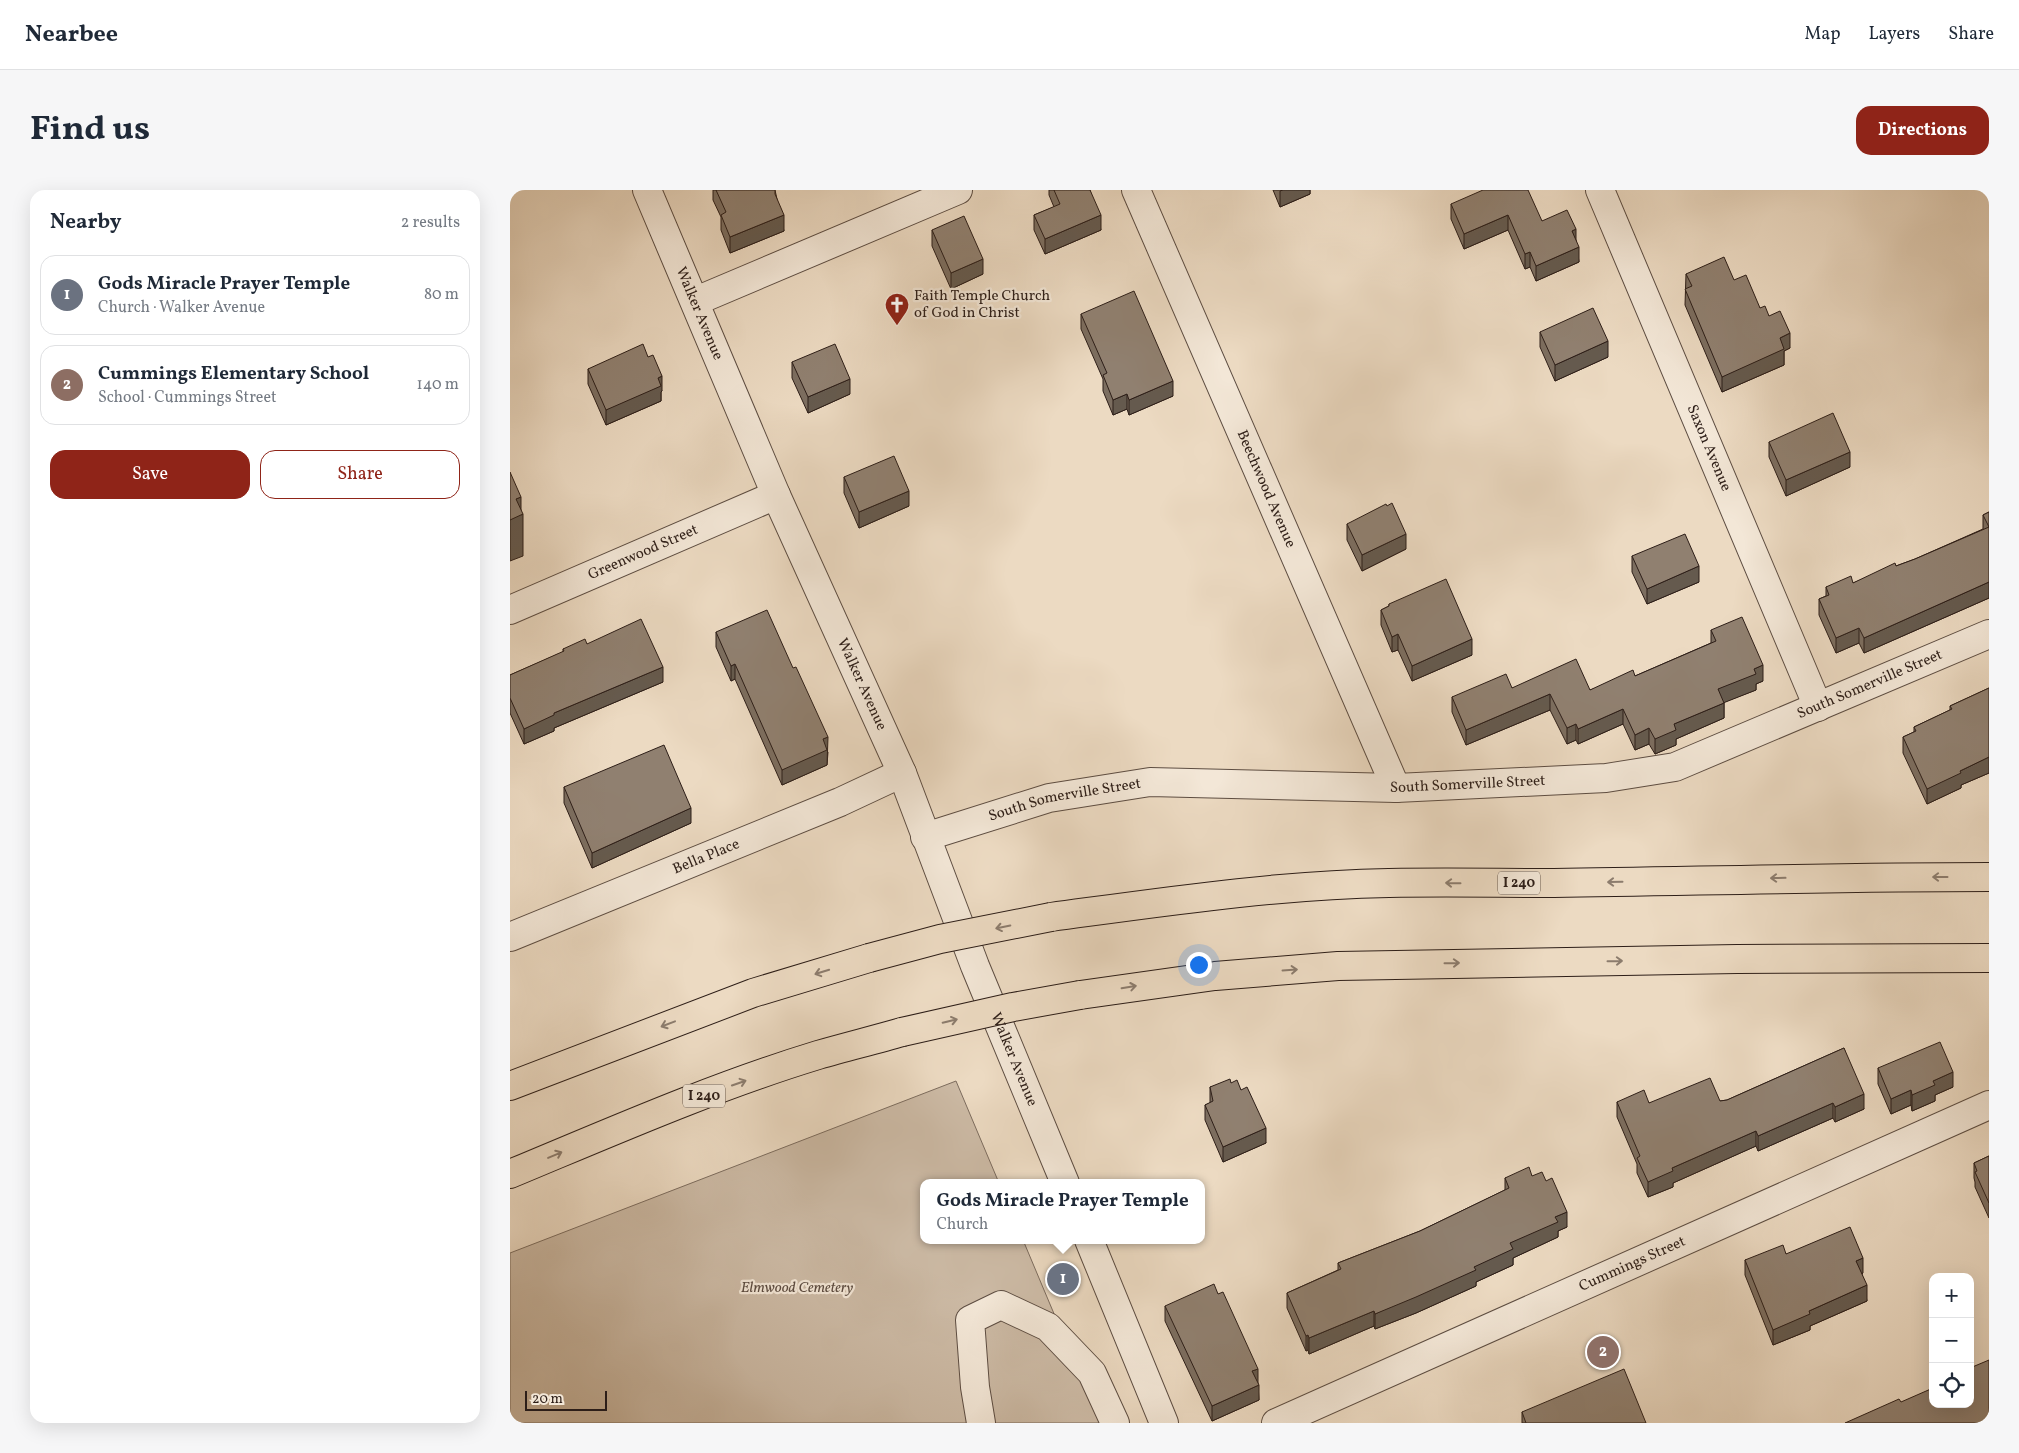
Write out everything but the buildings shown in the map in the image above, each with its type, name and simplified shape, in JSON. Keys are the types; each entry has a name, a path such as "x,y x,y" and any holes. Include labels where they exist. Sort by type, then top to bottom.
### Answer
{"highway":[{"name":"I 240","path":"510,1086 745,996 869,958 940,939 1051,917 1186,899 1388,883 1479,884 1795,878 1989,877"},
{"name":"I 240","path":"510,1174 644,1118 817,1055 902,1032 1004,1009 1080,995 1215,976 1338,966 1737,959 1989,958"}],"street":[{"name":"Walker Avenue","path":"647,190 696,301 776,495 902,773 925,837 1063,1179"},
{"path":"696,301 958,190"},
{"name":"Beechwood Avenue","path":"1136,190 1396,788"},
{"name":"Saxon Avenue","path":"1600,190 1818,707"},
{"name":"Greenwood Street","path":"510,610 776,495"},
{"name":"South Somerville Street","path":"925,837 1049,798 1150,782 1396,788 1606,778 1675,767 1989,634"},
{"name":"Bella Place","path":"510,937 840,802 902,773"},
{"name":"Cummings Street","path":"1276,1423 1989,1106"},
{"path":"1090,1244 1164,1423"},
{"path":"981,1423 975,1387 970,1320 1001,1305 1048,1327 1092,1373 1115,1423"}],"green space":[{"name":"Elmwood Cemetery","path":"956,1081 997,1179 920,1179 920,1244 1025,1244 1100,1423 510,1423 510,1253"}],"place":[{"name":"Faith Temple Church of God in Christ","path":"897,326"},
{"name":"Gods Miracle Prayer Temple","path":"1063,1279"},
{"name":"Cummings Elementary School","path":"1603,1352"}]}
